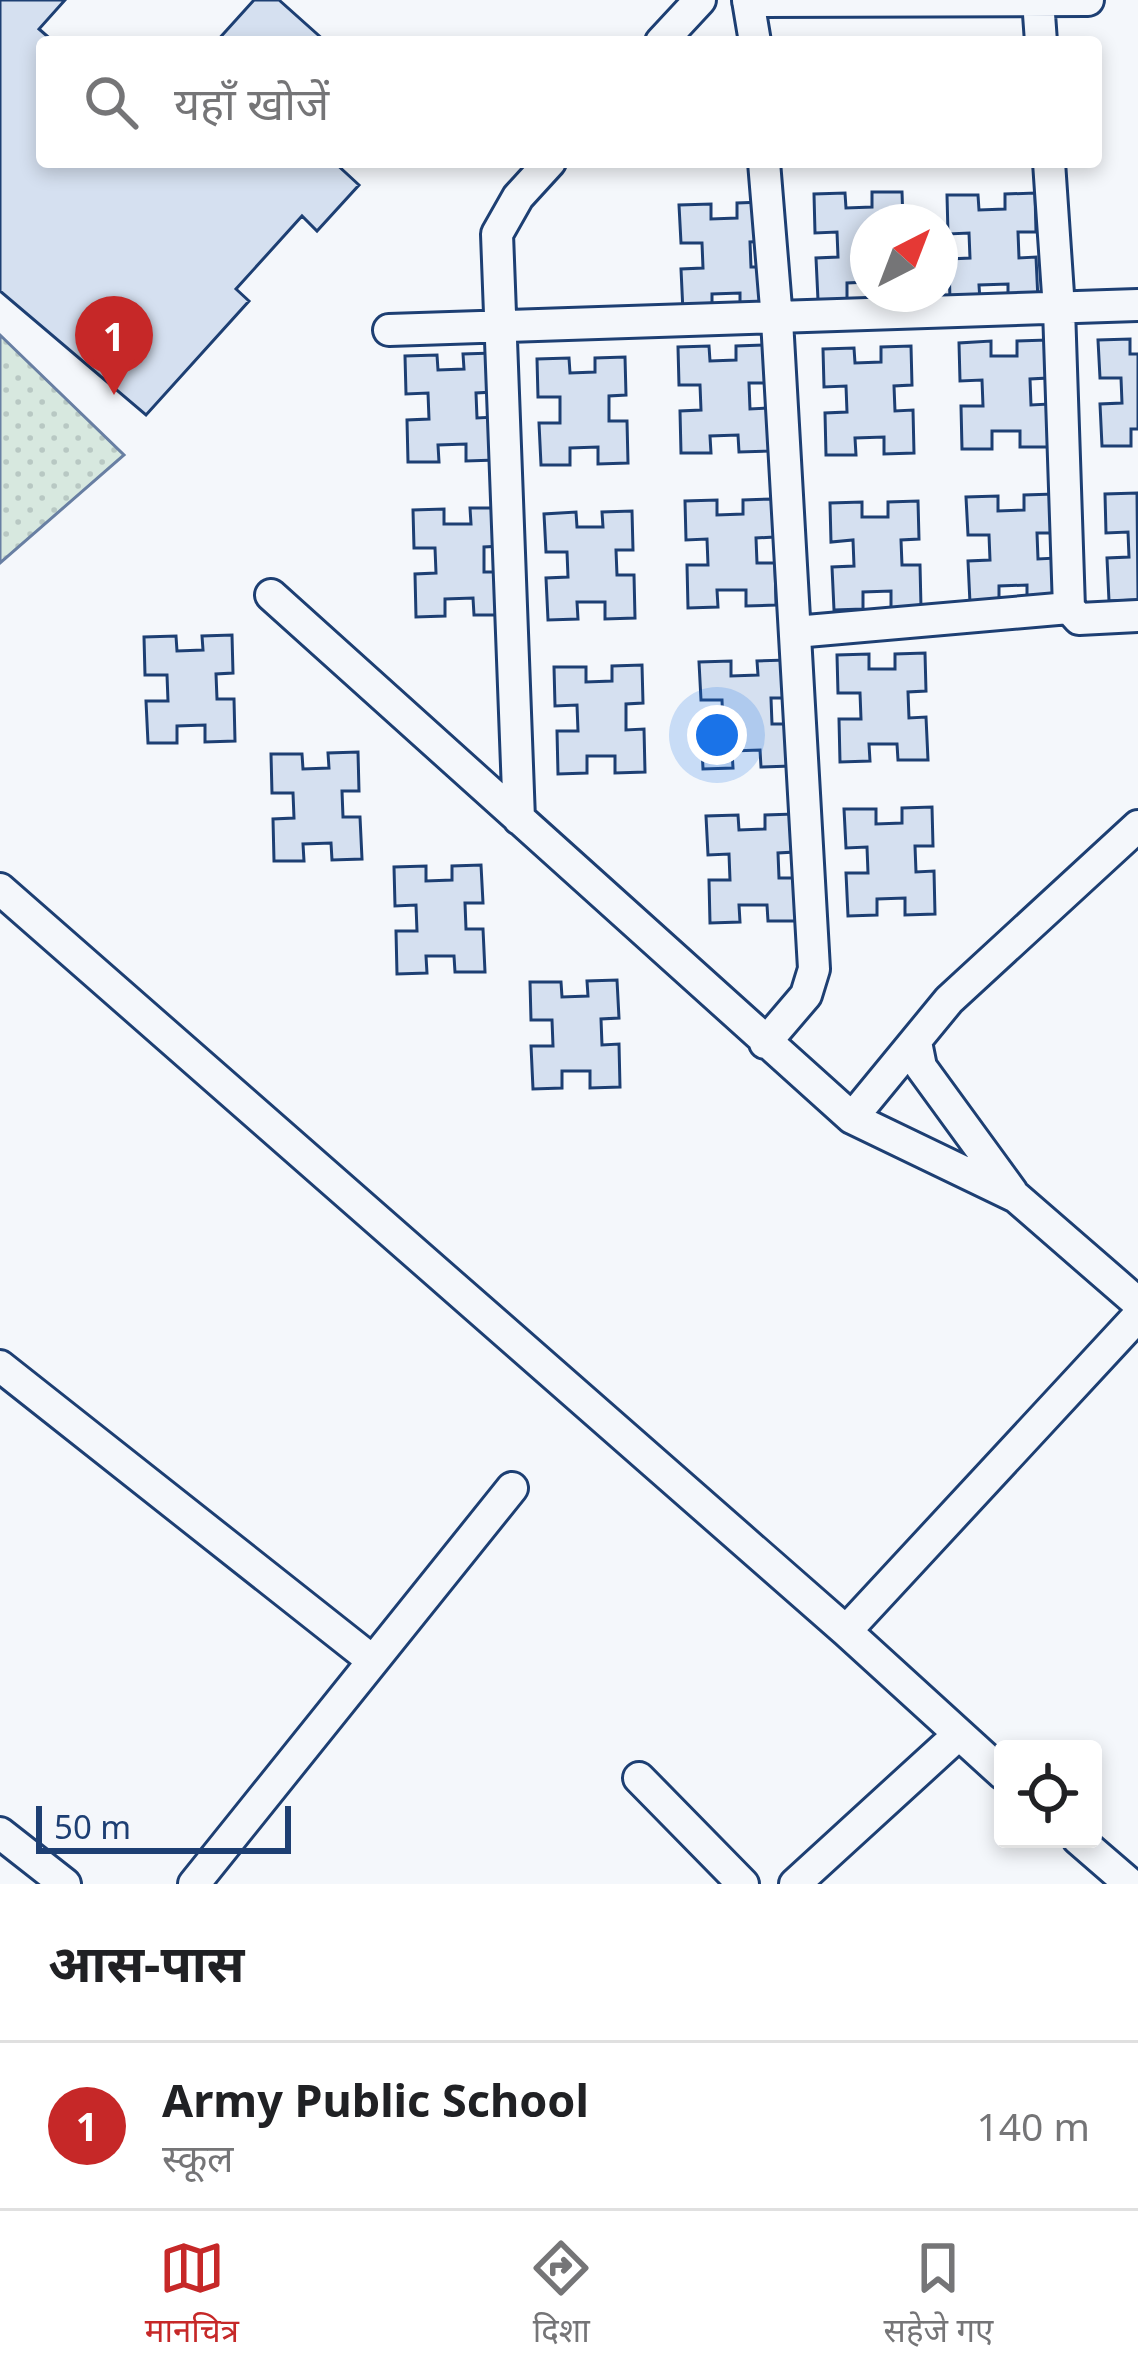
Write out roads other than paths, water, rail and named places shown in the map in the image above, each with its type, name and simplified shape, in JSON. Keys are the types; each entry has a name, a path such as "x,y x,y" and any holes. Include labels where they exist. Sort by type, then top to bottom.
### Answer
{"street":[{"path":"667,36 700,0"},
{"path":"753,36 748,0 1088,0"},
{"path":"1038,1 1040,36"},
{"path":"519,819 497,234 518,197 545,168"},
{"path":"764,168 814,969 806,995 765,1043"},
{"path":"1049,168 1069,608 1079,619 1138,616"},
{"path":"389,330 1138,304"},
{"path":"271,595 852,1118 1016,1197"},
{"path":"795,632 1069,608"},
{"path":"852,1118 949,1000 1138,826"},
{"path":"7,909 846,1631 994,1766"},
{"path":"916,1042 921,1067 1016,1197 1138,1303"},
{"path":"846,1631 1138,1316"},
{"path":"0,1366 373,1661"},
{"path":"194,1884 512,1488"},
{"path":"795,1884 958,1735"},
{"path":"639,1778 743,1884"},
{"path":"0,1833 65,1884"},
{"path":"1088,1848 1130,1884"}],"place":[{"name":"Army Public School","path":"114,395"}]}
